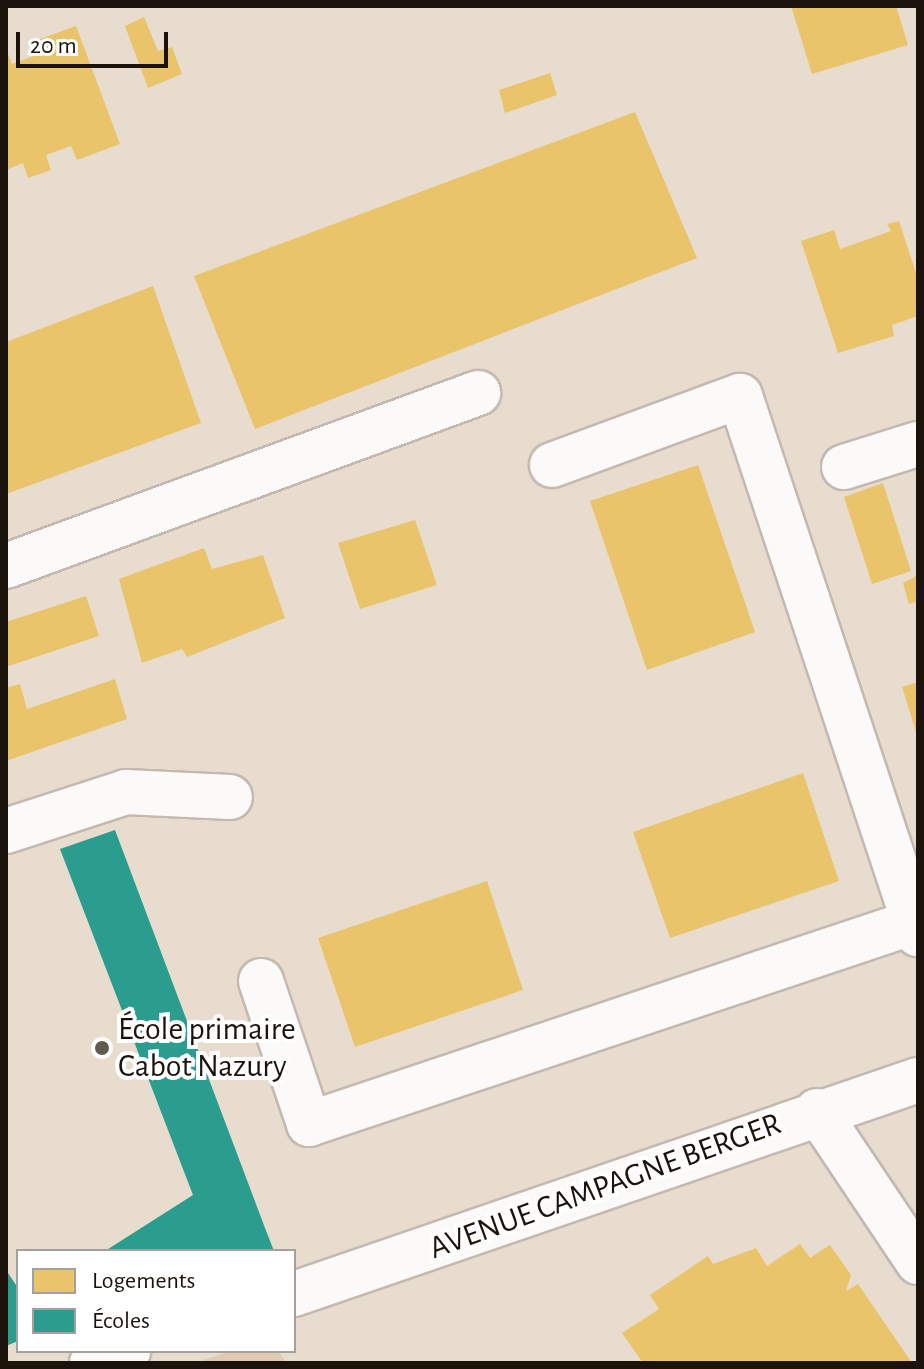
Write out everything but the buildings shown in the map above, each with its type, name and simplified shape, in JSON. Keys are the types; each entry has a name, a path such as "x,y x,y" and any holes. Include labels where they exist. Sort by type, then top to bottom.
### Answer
{"street":[{"path":"6,566 478,393"},
{"path":"261,981 309,1124 916,928 740,396 552,465"},
{"path":"844,467 918,444"},
{"path":"6,831 126,792 230,797"},
{"name":"AVENUE CAMPAGNE BERGER","path":"296,1293 817,1111 918,1080"},
{"path":"817,1111 918,1262"},
{"path":"92,1363 122,1353"}],"shaded area":[{"path":"225,1353 280,1353 286,1363 194,1363"}],"place":[{"name":"École primaire Cabot Nazury","path":"102,1048"}]}
